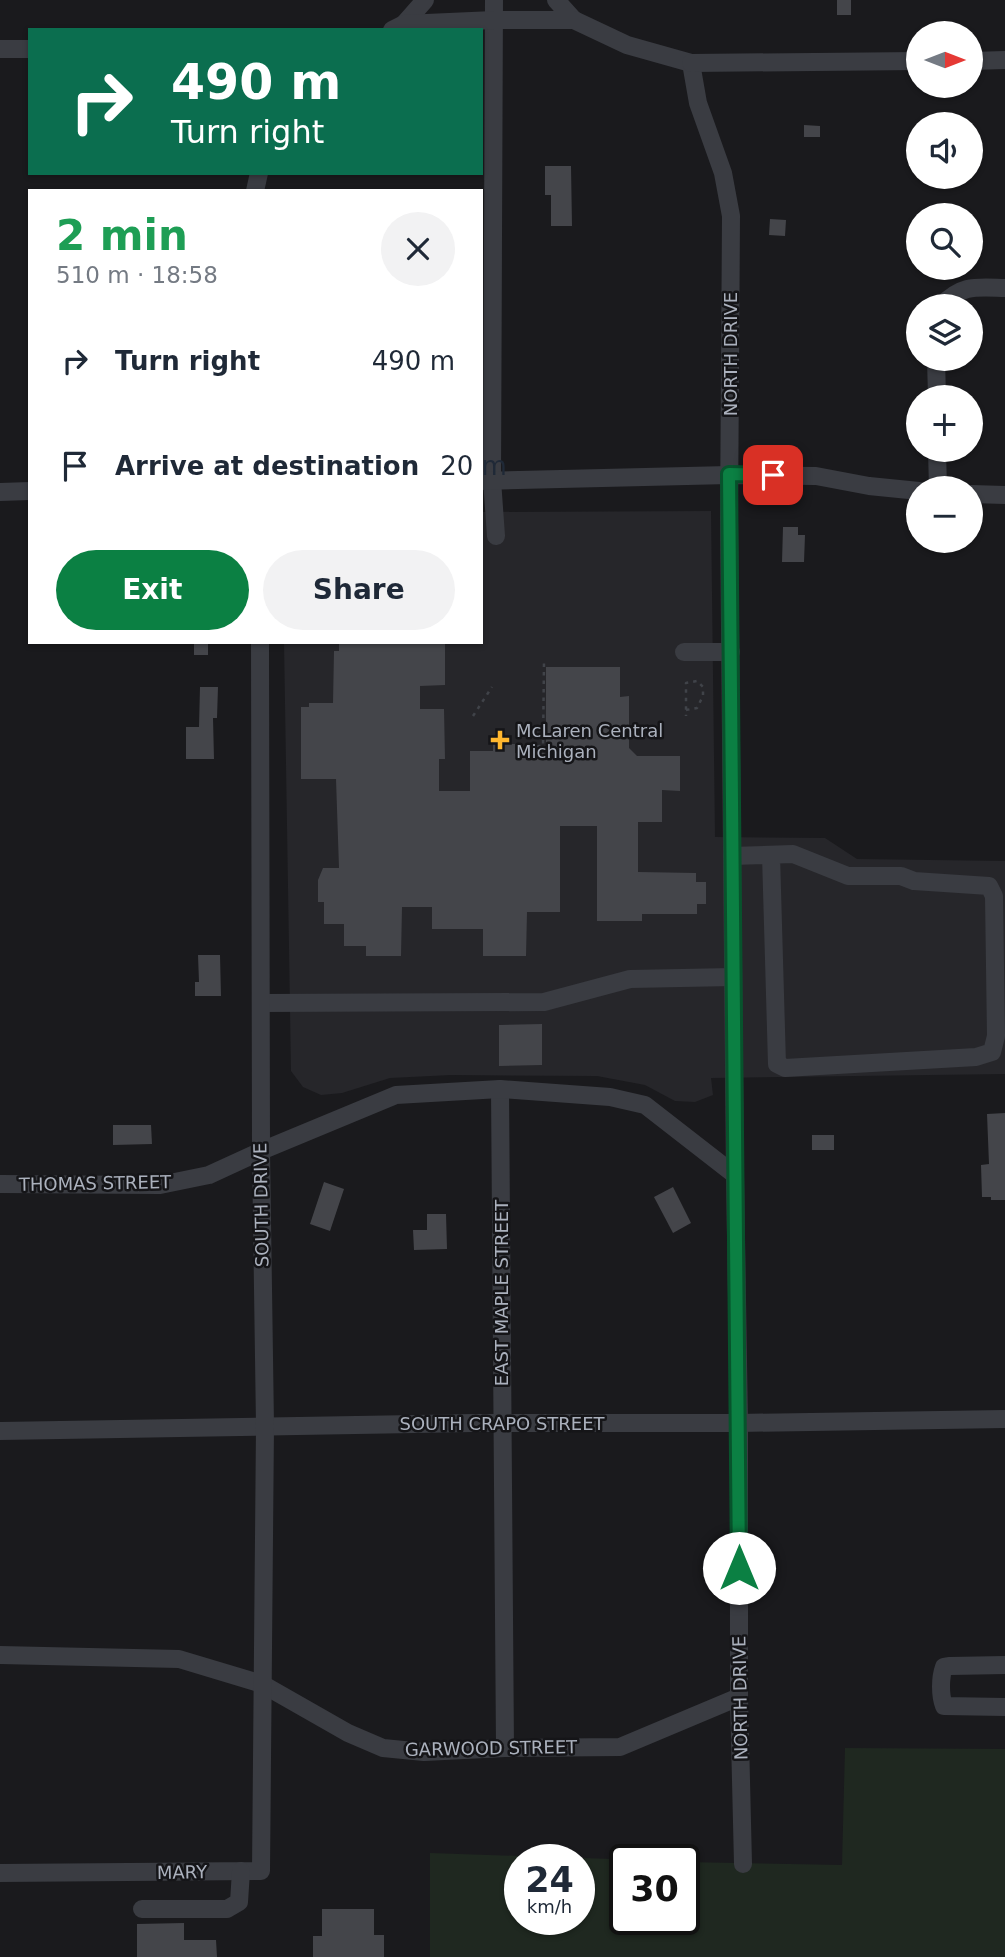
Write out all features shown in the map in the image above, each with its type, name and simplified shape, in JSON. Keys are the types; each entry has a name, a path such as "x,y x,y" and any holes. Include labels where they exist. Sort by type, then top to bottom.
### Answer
{"street":[{"path":"398,27 425,0"},
{"path":"494,0 487,481 496,536"},
{"path":"556,0 574,20 626,45 691,63 906,61"},
{"path":"398,27 494,20 574,20"},
{"path":"0,49 28,49"},
{"path":"984,61 1005,60"},
{"name":"NORTH DRIVE","path":"691,63 698,103 723,173 731,216 730,652 739,1423 739,1697 743,1864"},
{"path":"956,294 967,287 1005,288"},
{"path":"487,481 729,474 816,476 906,490"},
{"path":"0,492 28,491"},
{"path":"983,494 1005,495"},
{"name":"SOUTH DRIVE","path":"241,1871 261,1871 265,1426 261,1151 260,644"},
{"path":"684,652 730,652"},
{"path":"732,856 793,854 848,876 901,876 914,881 989,886 994,896 996,1036 992,1052 976,1057 811,1067 785,1068 777,1064 772,855"},
{"path":"261,1003 544,1002 630,979 733,976"},
{"name":"THOMAS STREET","path":"0,1184 160,1185 209,1175 396,1095 500,1089 610,1097 645,1105 735,1175"},
{"name":"EAST MAPLE STREET","path":"500,1089 505,1748"},
{"name":"SOUTH CRAPO STREET","path":"0,1432 265,1426 1005,1419"},
{"name":"GARWOOD STREET","path":"0,1655 179,1659 262,1684 348,1733 383,1748 424,1752 620,1747 739,1697"},
{"path":"1005,1665 944,1667 942,1700 944,1706 950,1707 1005,1707"},
{"path":"142,1909 227,1909 239,1902 241,1871"},
{"name":"MARY","path":"0,1873 241,1871"}],"path":[{"path":"520,747 543,746 544,662"},
{"path":"686,710 697,708 702,696 703,687 697,681 686,682 686,710 686,716"},
{"path":"473,716 492,687"}],"shaded area":[{"name":"McLaren Central Michigan","path":"711,511 715,837 825,838 857,859 1005,861 1005,1074 711,1078 713,1095 695,1102 675,1101 645,1085 597,1076 451,1075 390,1078 342,1093 321,1095 303,1087 291,1071 284,644 483,644 483,512"},
{"path":"845,1748 1005,1749 1005,1957 430,1957 430,1853 504,1855 504,1935 595,1935 595,1858 609,1859 609,1935 700,1935 700,1862 842,1865"}],"building":[{"path":"837,0 851,0 851,15 837,15"},
{"path":"804,125 820,126 820,137 804,137"},
{"path":"545,166 571,166 572,226 551,226 551,195 545,195"},
{"path":"770,219 786,220 785,236 769,235"},
{"path":"783,527 798,527 798,535 805,535 804,562 782,562"},
{"path":"194,644 208,644 208,655 194,655"},
{"name":"McLaren Central Michigan","path":"339,644 445,644 445,685 420,686 420,709 444,709 445,759 439,759 439,791 470,791 470,751 493,751 493,744 515,744 515,753 546,753 546,667 620,667 620,697 629,696 629,748 637,756 680,756 680,791 662,790 662,822 638,822 638,872 696,873 696,882 706,882 706,904 697,904 697,914 642,914 642,921 597,921 597,826 560,826 560,912 527,912 526,956 483,956 483,929 432,929 432,907 402,907 401,956 366,956 366,946 344,946 344,924 324,924 324,902 318,902 318,880 323,868 339,868 336,779 301,779 301,707 309,707 309,703 333,703 334,651 339,651"},
{"path":"200,687 218,687 217,718 213,718 214,759 186,759 186,727 199,727"},
{"path":"198,955 220,955 221,996 195,996 195,982 199,982"},
{"path":"542,1024 542,1065 499,1066 499,1025"},
{"path":"1005,1113 1005,1200 991,1200 991,1197 982,1197 981,1165 989,1164 987,1114"},
{"path":"113,1125 151,1125 152,1144 113,1145"},
{"path":"812,1135 834,1135 834,1150 812,1150"},
{"path":"324,1182 344,1189 330,1231 310,1224"},
{"path":"673,1187 691,1223 673,1233 654,1197"},
{"path":"427,1214 446,1214 447,1249 414,1250 413,1230 427,1230"},
{"path":"322,1909 374,1909 374,1935 384,1935 384,1957 313,1957 313,1936 322,1936"},
{"path":"184,1923 184,1940 216,1940 217,1957 137,1957 137,1924"}],"place":[{"name":"McLaren Central Michigan","path":"500,740"}],"route":[{"path":"739,1568 729,474 773,475"}]}
